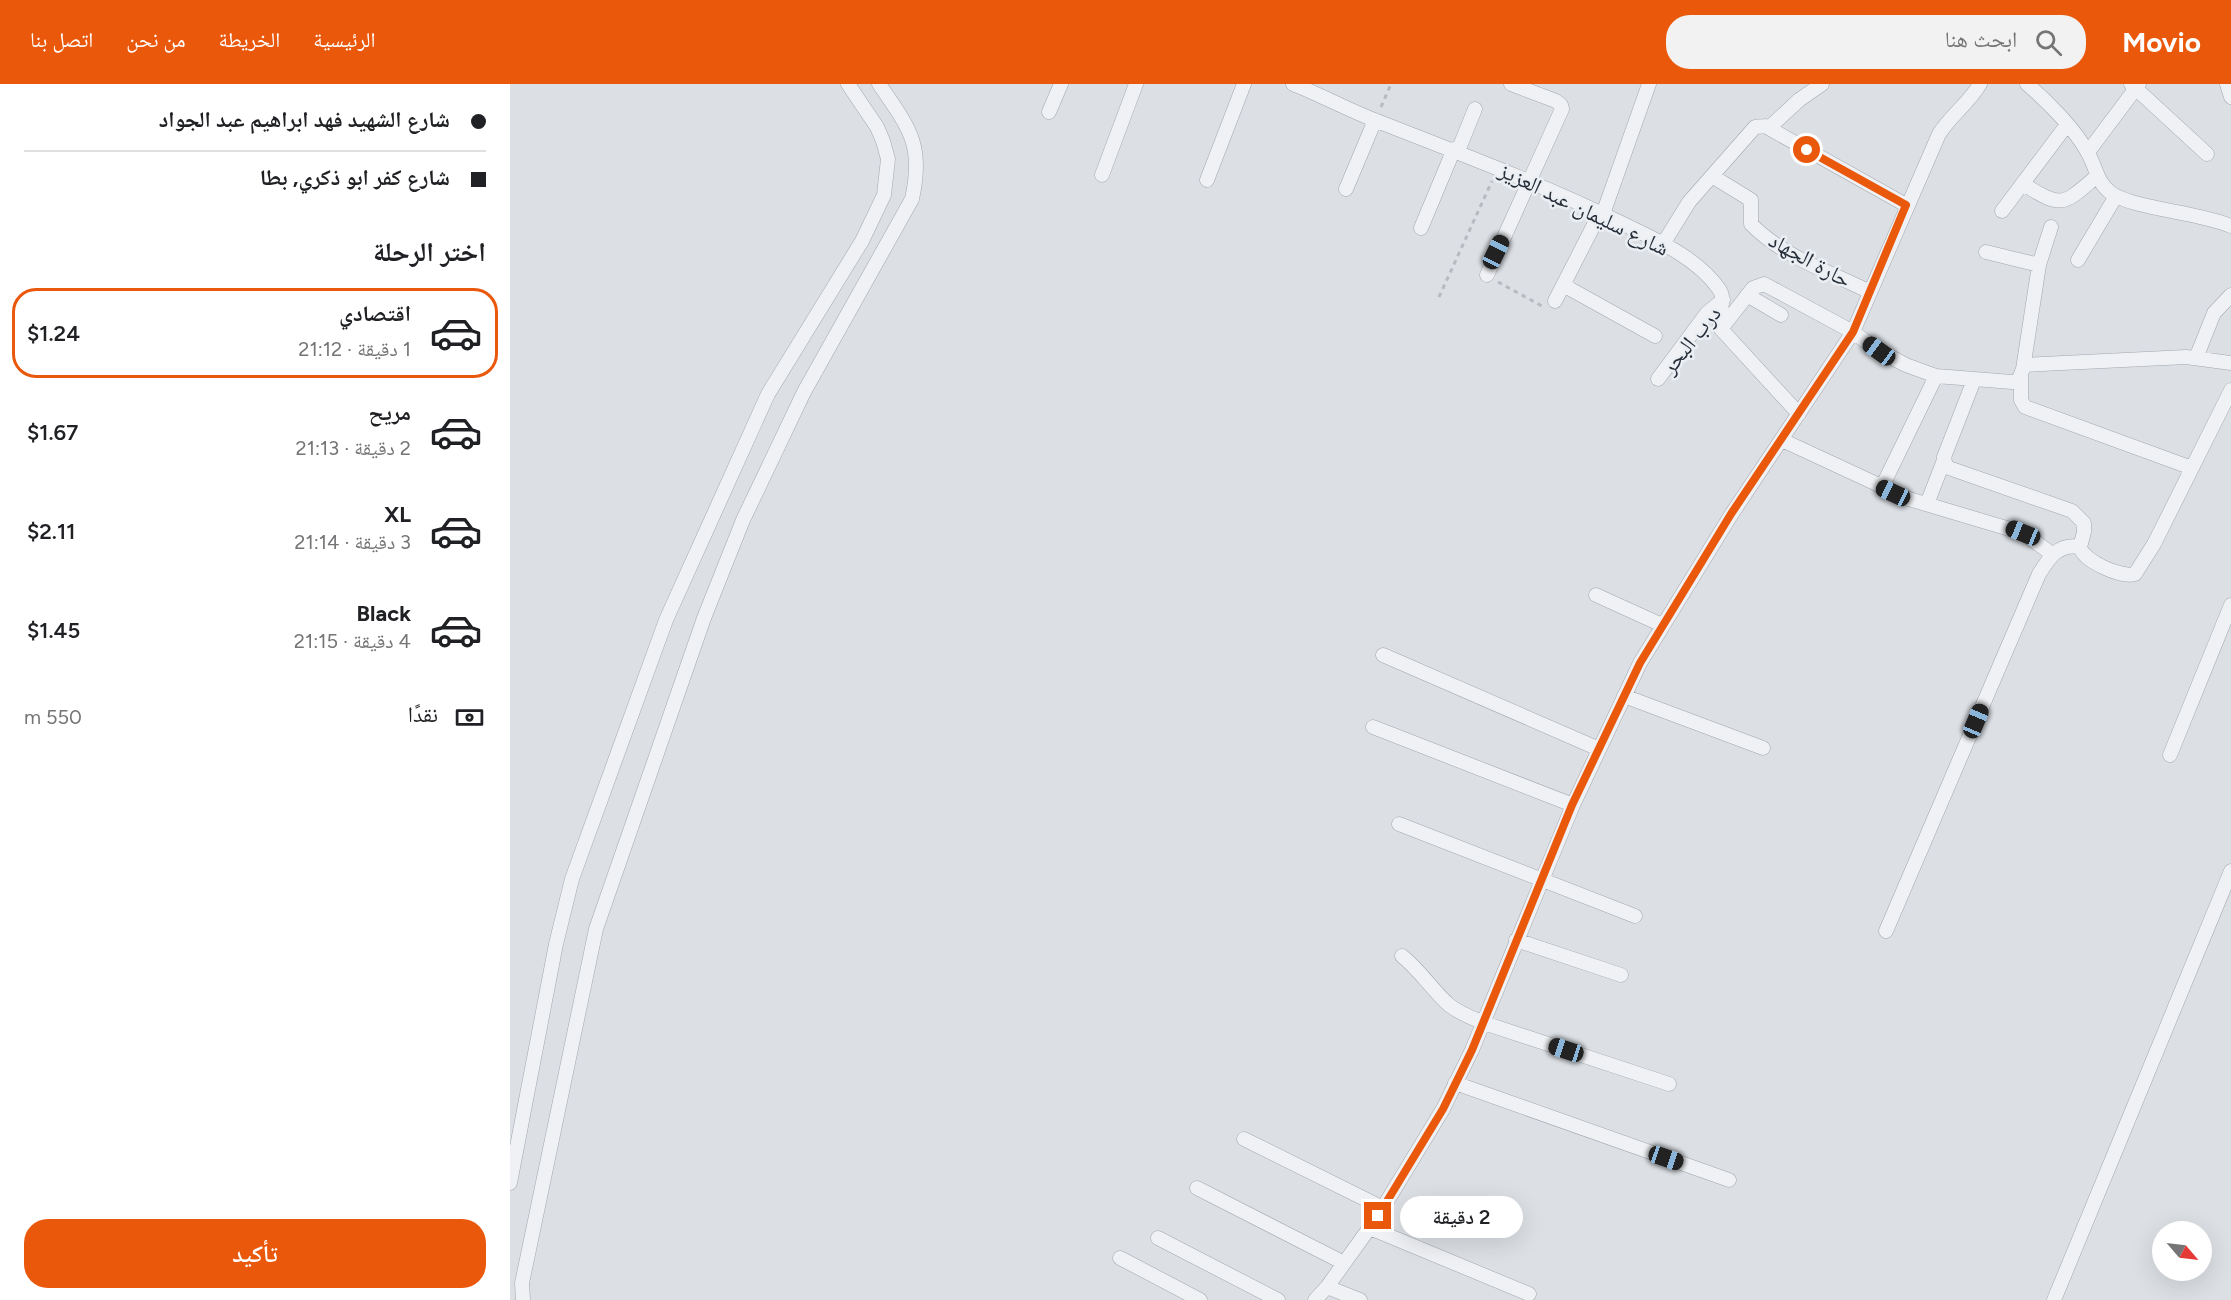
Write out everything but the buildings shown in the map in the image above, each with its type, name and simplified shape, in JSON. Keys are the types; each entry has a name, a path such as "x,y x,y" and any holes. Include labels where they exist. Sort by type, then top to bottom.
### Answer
{"street":[{"path":"510,1183 556,944 572,879 662,630 729,476 768,394 862,241 884,195 888,159 883,141 877,127 848,84"},
{"path":"523,1300 522,1283 596,929 673,703 704,618 756,492 825,352 912,199 917,176 916,152 905,123 879,84"},
{"path":"1049,112 1061,84"},
{"path":"1102,175 1136,84"},
{"path":"1207,180 1244,84"},
{"name":"شارع سليمان عبد العزيز","path":"1293,84 1323,90 1375,120 1531,180 1663,244 1713,282 1723,300"},
{"path":"1487,274 1561,115 1561,105 1511,84"},
{"path":"1555,301 1602,214 1649,84"},
{"path":"1663,244 1689,202 1755,127 1772,126 1799,100 1822,84"},
{"path":"1315,1300 1328,1287 1383,1208 1455,1083 1484,1023 1515,940 1572,805 1624,696 1662,626 1853,332 1906,205 1939,134 1948,120 1972,98 1980,84"},
{"path":"2027,84 2048,103 2088,153 2104,187 2116,196 2231,226"},
{"path":"2088,153 2135,85 2207,154"},
{"path":"1421,228 1475,109"},
{"path":"1346,189 1375,120"},
{"path":"1765,126 1906,205"},
{"path":"2002,211 2066,126"},
{"name":"حارة الجهاد","path":"1712,176 1750,200 1751,224 1771,240 1801,259 1870,292"},
{"path":"2023,184 2054,201 2062,202 2069,200 2097,176"},
{"path":"2078,260 2116,196"},
{"path":"2051,227 2039,265 2023,370 2021,400 2032,410 2192,468"},
{"path":"1986,252 2039,265"},
{"path":"1721,329 1753,288 1764,284 1853,332 1885,355 1936,376 2013,382 2023,370 2196,358 2231,363"},
{"path":"1563,285 1655,336"},
{"path":"1747,295 1781,315"},
{"path":"2196,358 2214,313 2231,295"},
{"path":"1723,300 1719,321 1721,329 1799,414"},
{"name":"درب البحر","path":"1658,379 1701,320 1711,308 1723,300"},
{"path":"1882,487 1936,376"},
{"path":"1927,504 1974,380"},
{"path":"1944,460 1949,470 2072,511 2084,523 2080,547 2086,558 2127,576 2135,574 2154,544 2231,390"},
{"path":"1782,440 1882,487 1927,504 2012,528 2052,554"},
{"path":"1886,930 2039,574 2052,554 2065,546 2080,547"},
{"path":"1596,595 1662,626"},
{"path":"2170,755 2231,605"},
{"path":"1383,655 1599,749"},
{"path":"1624,696 1763,748"},
{"path":"1373,727 1572,805"},
{"path":"1400,824 1540,881 1635,916"},
{"path":"2054,1300 2231,871"},
{"path":"1515,940 1621,975"},
{"path":"1402,956 1420,970 1451,1006 1484,1023 1669,1084"},
{"path":"1455,1083 1729,1180"},
{"path":"1244,1139 1383,1208"},
{"path":"1197,1188 1344,1263"},
{"path":"1370,1228 1529,1294"},
{"path":"1158,1238 1278,1300"},
{"path":"1120,1258 1200,1300"},
{"path":"1328,1287 1360,1300"}],"path":[{"path":"1375,120 1391,84"},
{"path":"1439,297 1498,168"},
{"path":"1487,274 1543,307 1549,307 1555,301"}],"route":[{"path":"1378,1216 1443,1109 1472,1050 1572,805 1640,663 1731,514 1853,332 1906,205 1807,150"}]}
